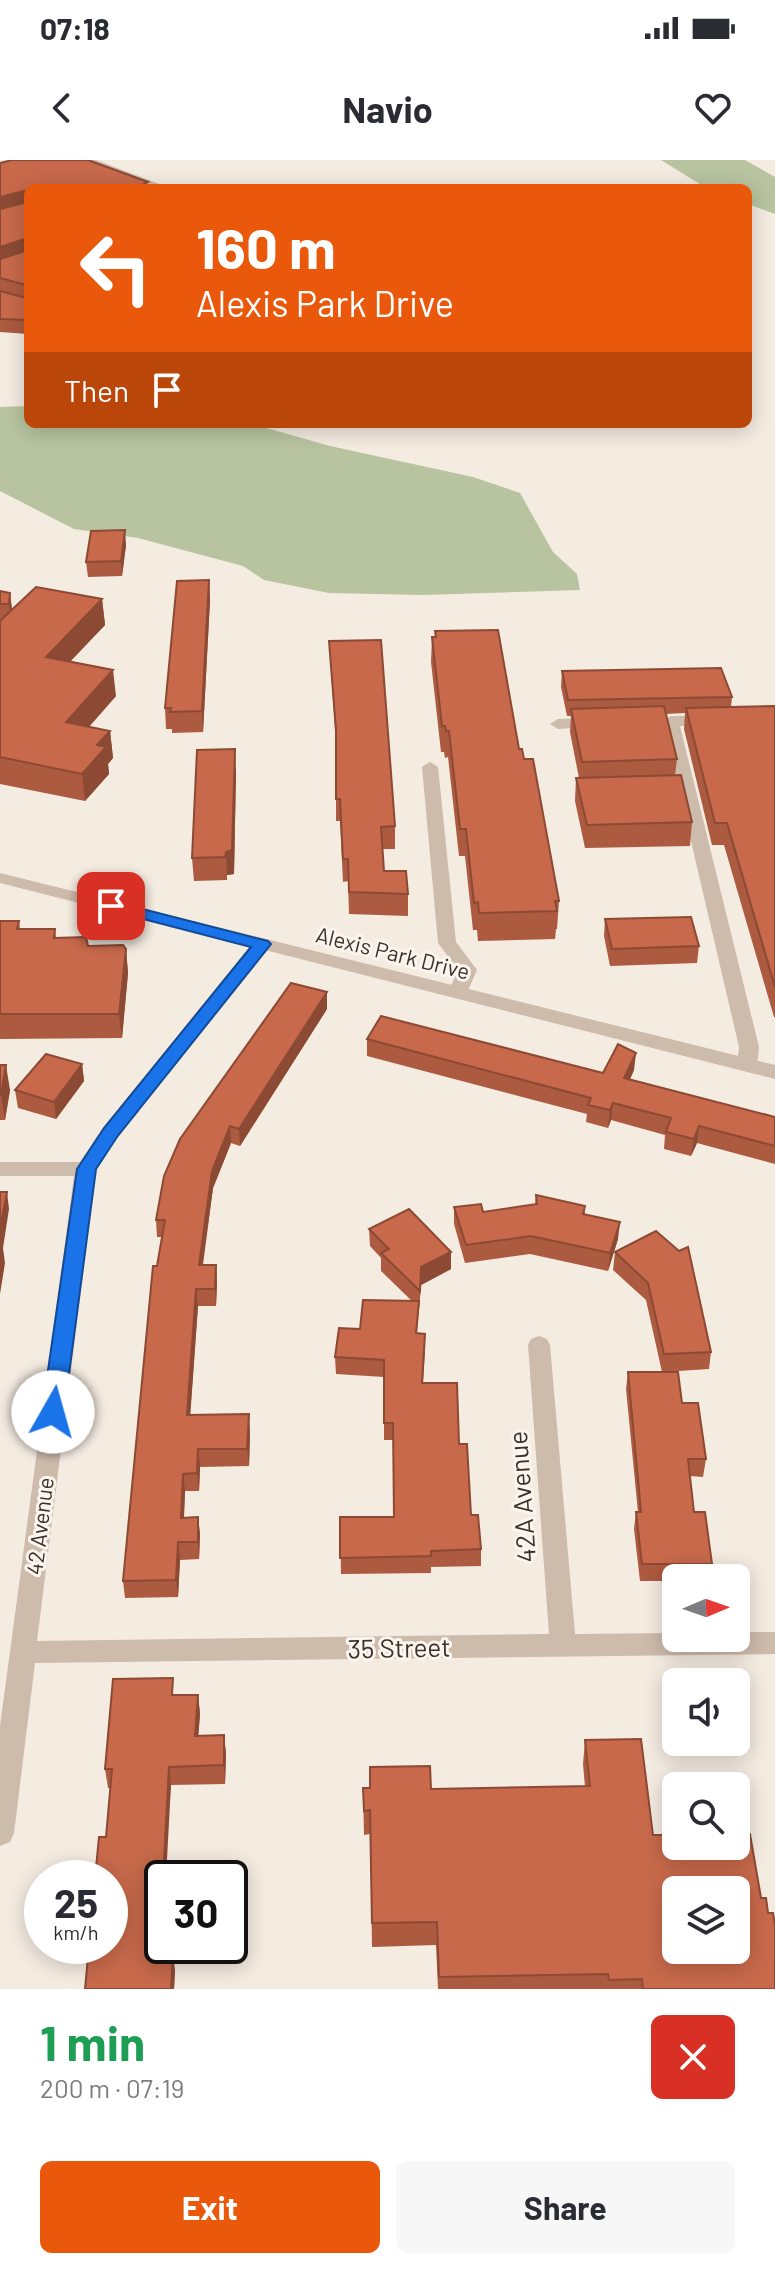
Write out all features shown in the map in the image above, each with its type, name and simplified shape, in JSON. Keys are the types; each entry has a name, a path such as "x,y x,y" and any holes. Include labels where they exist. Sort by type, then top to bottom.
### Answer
{"street":[{"path":"86,160 154,184"},
{"path":"728,720 664,722 743,1019 749,1047 747,1065"},
{"path":"558,724 614,723"},
{"path":"430,767 447,943 468,970 458,993"},
{"name":"Alexis Park Drive","path":"0,878 775,1072"},
{"name":"42 Avenue","path":"0,1833 86,1169 110,1133 262,944"},
{"path":"713,1057 775,1082"},
{"path":"0,1169 86,1169"},
{"name":"42A Avenue","path":"539,1345 563,1645"},
{"name":"35 Street","path":"23,1652 775,1643"}],"green space":[{"path":"661,160 745,160 775,177 775,214 752,205 752,184 700,184"},
{"path":"24,406 24,428 266,428 330,446 473,477 520,493 553,552 577,574 580,590 423,595 329,593 264,580 243,566 138,538 74,529 0,491 0,407"}],"building":[{"path":"12,160 88,160 148,182 24,184 24,191 0,197 0,163"},
{"path":"24,203 24,239 0,247 0,209"},
{"path":"24,251 24,284 0,278 0,259"},
{"path":"0,291 24,297 24,320 0,319"},
{"path":"125,530 121,561 86,562 91,531"},
{"path":"209,580 202,711 170,712 171,708 165,708 177,581"},
{"path":"36,587 102,599 46,657 113,670 66,722 110,731 97,745 106,747 82,774 0,757 0,621"},
{"path":"0,591 10,593 9,604 0,604"},
{"path":"498,630 519,749 522,749 524,759 533,759 559,901 555,901 557,911 479,913 478,902 474,903 466,829 460,829 449,731 442,726 432,637 436,637 435,631"},
{"path":"381,640 395,826 381,827 384,871 406,871 408,894 349,892 348,859 343,859 340,799 336,799 336,730 329,641"},
{"path":"721,668 732,697 568,700 562,671"},
{"path":"664,706 677,759 582,762 571,709"},
{"path":"775,706 775,987 727,823 715,823 686,708"},
{"path":"235,749 232,850 226,852 225,857 192,858 197,750"},
{"path":"681,775 692,822 587,825 576,778"},
{"path":"691,917 699,946 612,949 605,919"},
{"path":"0,921 19,921 17,929 55,929 54,938 86,937 88,946 123,945 126,949 119,1014 0,1014"},
{"path":"291,983 327,992 239,1129 230,1126 212,1171 199,1265 216,1265 215,1289 196,1289 187,1415 249,1414 247,1449 198,1449 197,1473 183,1474 181,1518 198,1517 198,1542 178,1542 176,1580 123,1581 153,1266 157,1266 165,1220 156,1220 164,1176 180,1139"},
{"path":"381,1016 603,1073 618,1044 636,1053 624,1078 775,1117 775,1146 699,1126 694,1139 666,1132 671,1118 613,1103 610,1110 588,1105 591,1098 367,1039"},
{"path":"46,1054 82,1064 54,1102 15,1090"},
{"path":"0,1065 6,1065 1,1095 0,1095"},
{"path":"0,1192 7,1192 0,1229"},
{"path":"536,1195 585,1206 583,1214 620,1222 610,1253 531,1236 466,1245 454,1207 481,1204 483,1212 537,1204"},
{"path":"409,1209 451,1252 421,1267 420,1291 381,1253 389,1249 369,1229"},
{"path":"656,1231 679,1251 688,1247 711,1352 664,1354 648,1283 615,1252"},
{"path":"363,1300 419,1301 416,1333 425,1334 422,1383 457,1383 459,1444 467,1444 471,1515 478,1515 481,1549 431,1551 431,1556 340,1558 340,1517 394,1517 393,1423 384,1423 384,1360 335,1357 339,1328 360,1329"},
{"path":"628,1372 678,1372 682,1403 698,1403 706,1459 688,1459 694,1512 705,1512 712,1564 642,1564 636,1512 641,1512"},
{"path":"173,1678 172,1695 198,1695 195,1736 224,1735 224,1765 169,1767 164,1860 144,1860 144,1964 172,1964 171,1989 85,1989 87,1964 128,1964 128,1860 97,1860 99,1837 106,1837 112,1769 105,1769 113,1679"},
{"path":"641,1739 653,1835 662,1835 662,1860 750,1860 750,1834 761,1898 766,1898 768,1913 773,1913 775,1925 775,1989 643,1989 642,1979 609,1980 608,1974 439,1977 437,1922 372,1923 370,1810 364,1811 363,1788 370,1788 370,1767 430,1766 431,1789 590,1786 585,1740"}],"route":[{"path":"53,1412 86,1169 110,1133 262,944 111,906"}]}
